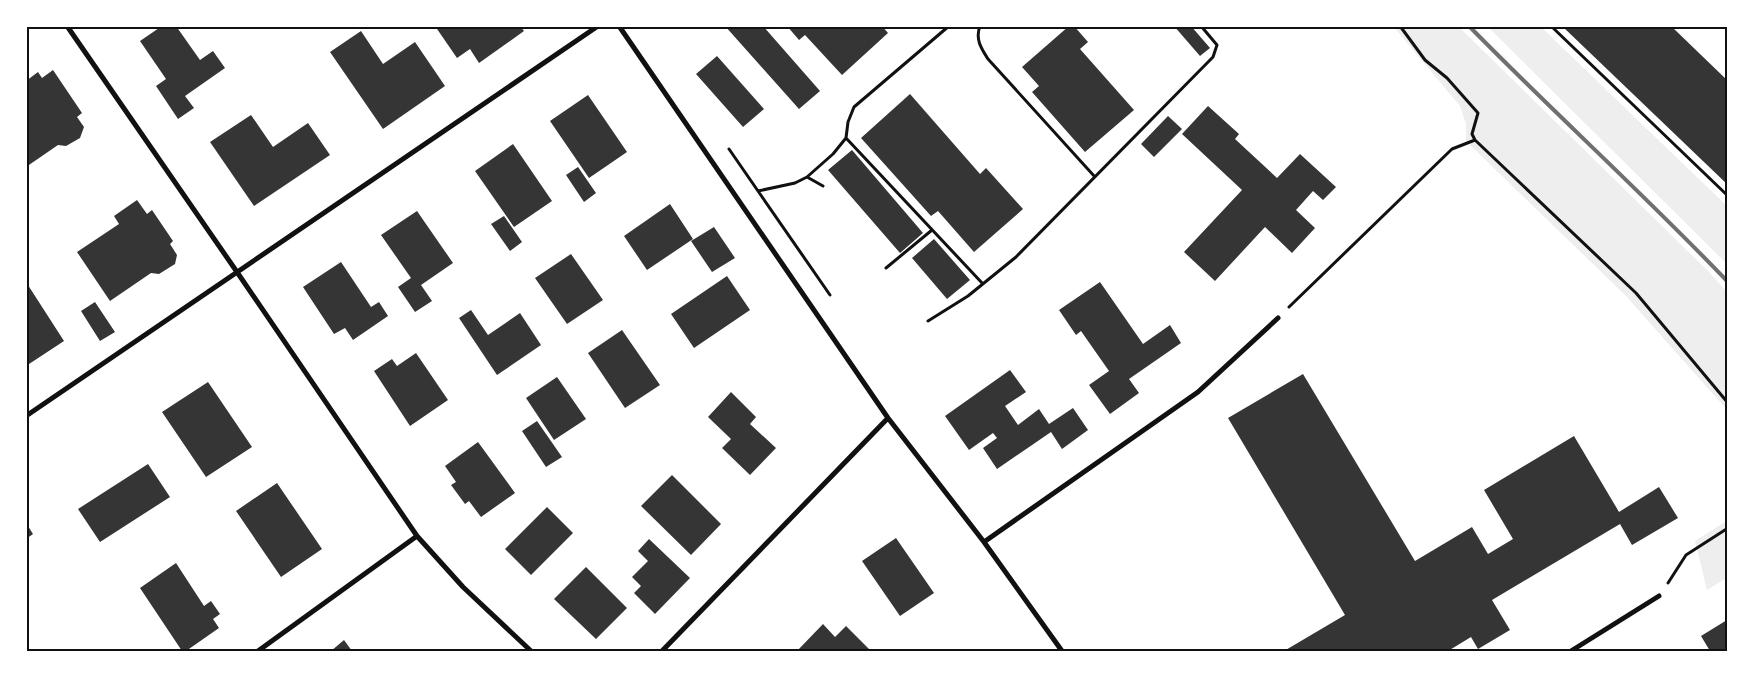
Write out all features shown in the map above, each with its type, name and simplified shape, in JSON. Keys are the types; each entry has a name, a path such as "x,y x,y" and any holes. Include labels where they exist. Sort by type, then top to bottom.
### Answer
{"street":[{"path":"66,26 417,536 463,587 531,651"},
{"path":"26,416 598,26"},
{"path":"619,26 888,418 984,542 1062,651"},
{"path":"984,542 1198,392 1278,318"},
{"path":"662,651 888,418"},
{"path":"258,651 417,536"},
{"path":"1571,651 1659,596"}],"path":[{"path":"758,191 795,182 807,177 833,154 846,138 848,122 854,107 949,26"},
{"path":"980,26 977,33 979,46 988,59 1095,177"},
{"path":"928,321 968,296 1016,257 1213,57 1216,45 1201,26"},
{"path":"1400,26 1425,60 1447,78 1478,113 1472,134 1475,140 1636,293 1728,403"},
{"path":"1551,26 1728,196"},
{"path":"846,138 983,284"},
{"path":"1278,318 1452,150 1475,140"},
{"path":"729,149 830,295"},
{"path":"807,177 823,186"},
{"path":"886,268 932,230"},
{"path":"1659,596 1686,555 1728,528"}],"shaded area":[{"path":"1393,26 1458,26 1709,272 1728,293 1728,411 1626,296 1466,141 1466,124 1460,106"},
{"path":"1487,26 1540,26 1728,207 1728,265"},
{"path":"1728,520 1728,577 1707,590 1695,541"}],"building":[{"path":"162,26 176,26 200,60 213,51 225,68 185,96 194,108 178,119 156,86 166,79 140,41"},
{"path":"435,26 520,26 524,31 479,63 470,49 457,58"},
{"path":"725,26 763,26 820,91 799,109"},
{"path":"787,26 882,26 888,33 842,75 805,35 799,40"},
{"path":"1069,26 1074,26 1088,42 1080,49 1134,110 1085,152 1032,92 1039,86 1022,67"},
{"path":"1174,26 1191,26 1210,48 1200,56"},
{"path":"1562,26 1671,26 1728,81 1728,185"},
{"path":"361,31 383,64 415,42 445,86 383,129 330,52"},
{"path":"717,56 764,109 743,127 696,74"},
{"path":"53,70 82,113 77,117 84,127 80,138 66,146 58,145 26,167 26,81 38,72 42,78"},
{"path":"910,94 980,174 986,168 1023,209 974,252 938,211 931,216 861,138"},
{"path":"588,95 627,152 589,178 550,121"},
{"path":"1208,106 1239,134 1235,139 1277,178 1300,154 1336,187 1323,200 1313,191 1296,210 1315,228 1292,253 1265,227 1215,281 1184,252 1242,190 1182,134"},
{"path":"251,115 273,147 308,123 330,155 254,206 210,142"},
{"path":"1168,116 1182,129 1154,157 1141,144"},
{"path":"513,144 552,201 514,227 475,171"},
{"path":"852,150 923,233 900,253 828,170"},
{"path":"578,167 596,193 584,202 566,175"},
{"path":"137,200 147,214 152,210 173,241 170,244 177,255 175,264 159,274 151,273 110,301 77,252 119,224 114,216"},
{"path":"670,204 693,239 647,270 624,236"},
{"path":"417,211 453,263 421,285 432,301 415,312 398,287 411,278 381,235"},
{"path":"504,216 522,242 510,251 491,224"},
{"path":"714,227 735,258 712,272 691,241"},
{"path":"934,239 970,280 947,299 912,258"},
{"path":"571,254 603,300 567,324 535,278"},
{"path":"341,262 371,307 379,302 388,316 353,340 345,328 334,334 303,287"},
{"path":"727,276 750,310 694,348 671,314"},
{"path":"26,282 64,341 26,366"},
{"path":"1100,282 1143,344 1170,325 1181,343 1129,379 1139,393 1110,414 1089,385 1109,371 1081,331 1076,335 1059,310"},
{"path":"95,302 115,332 100,341 81,311"},
{"path":"471,310 488,335 520,313 541,345 497,375 459,318"},
{"path":"622,330 660,385 625,408 588,353"},
{"path":"416,353 448,400 410,426 374,371 392,359 397,366"},
{"path":"1010,370 1026,392 1005,406 1018,425 1039,409 1049,424 1073,408 1088,430 1062,449 1051,432 997,469 983,448 997,438 993,433 969,450 945,416"},
{"path":"1303,374 1415,561 1472,527 1488,554 1513,539 1484,490 1574,436 1619,512 1659,487 1678,518 1632,545 1620,524 1492,600 1510,630 1478,649 1471,637 1448,651 1284,651 1345,615 1228,418"},
{"path":"557,377 586,419 554,440 526,398"},
{"path":"208,382 252,447 206,477 162,412"},
{"path":"731,392 756,417 750,424 776,448 750,475 722,448 731,439 708,417"},
{"path":"537,421 562,457 546,467 522,431"},
{"path":"478,442 515,493 481,517 469,501 465,504 451,485 456,482 445,466"},
{"path":"148,464 170,497 100,542 78,509"},
{"path":"672,475 721,524 691,555 641,506"},
{"path":"277,483 322,549 281,577 236,511"},
{"path":"547,507 573,533 531,575 505,549"},
{"path":"26,523 33,534 26,539"},
{"path":"896,538 934,593 900,616 862,561"},
{"path":"649,539 690,578 655,614 634,593 641,586 632,577 648,561 638,551"},
{"path":"176,563 204,606 211,601 220,614 213,619 219,628 186,651 182,651 140,588"},
{"path":"586,567 627,608 596,639 554,599"},
{"path":"1727,620 1728,651 1710,651 1701,636"},
{"path":"823,624 835,637 846,626 871,651 797,651"},
{"path":"344,640 352,651 331,651"}],"railway":[{"path":"1469,26 1728,282"}]}
